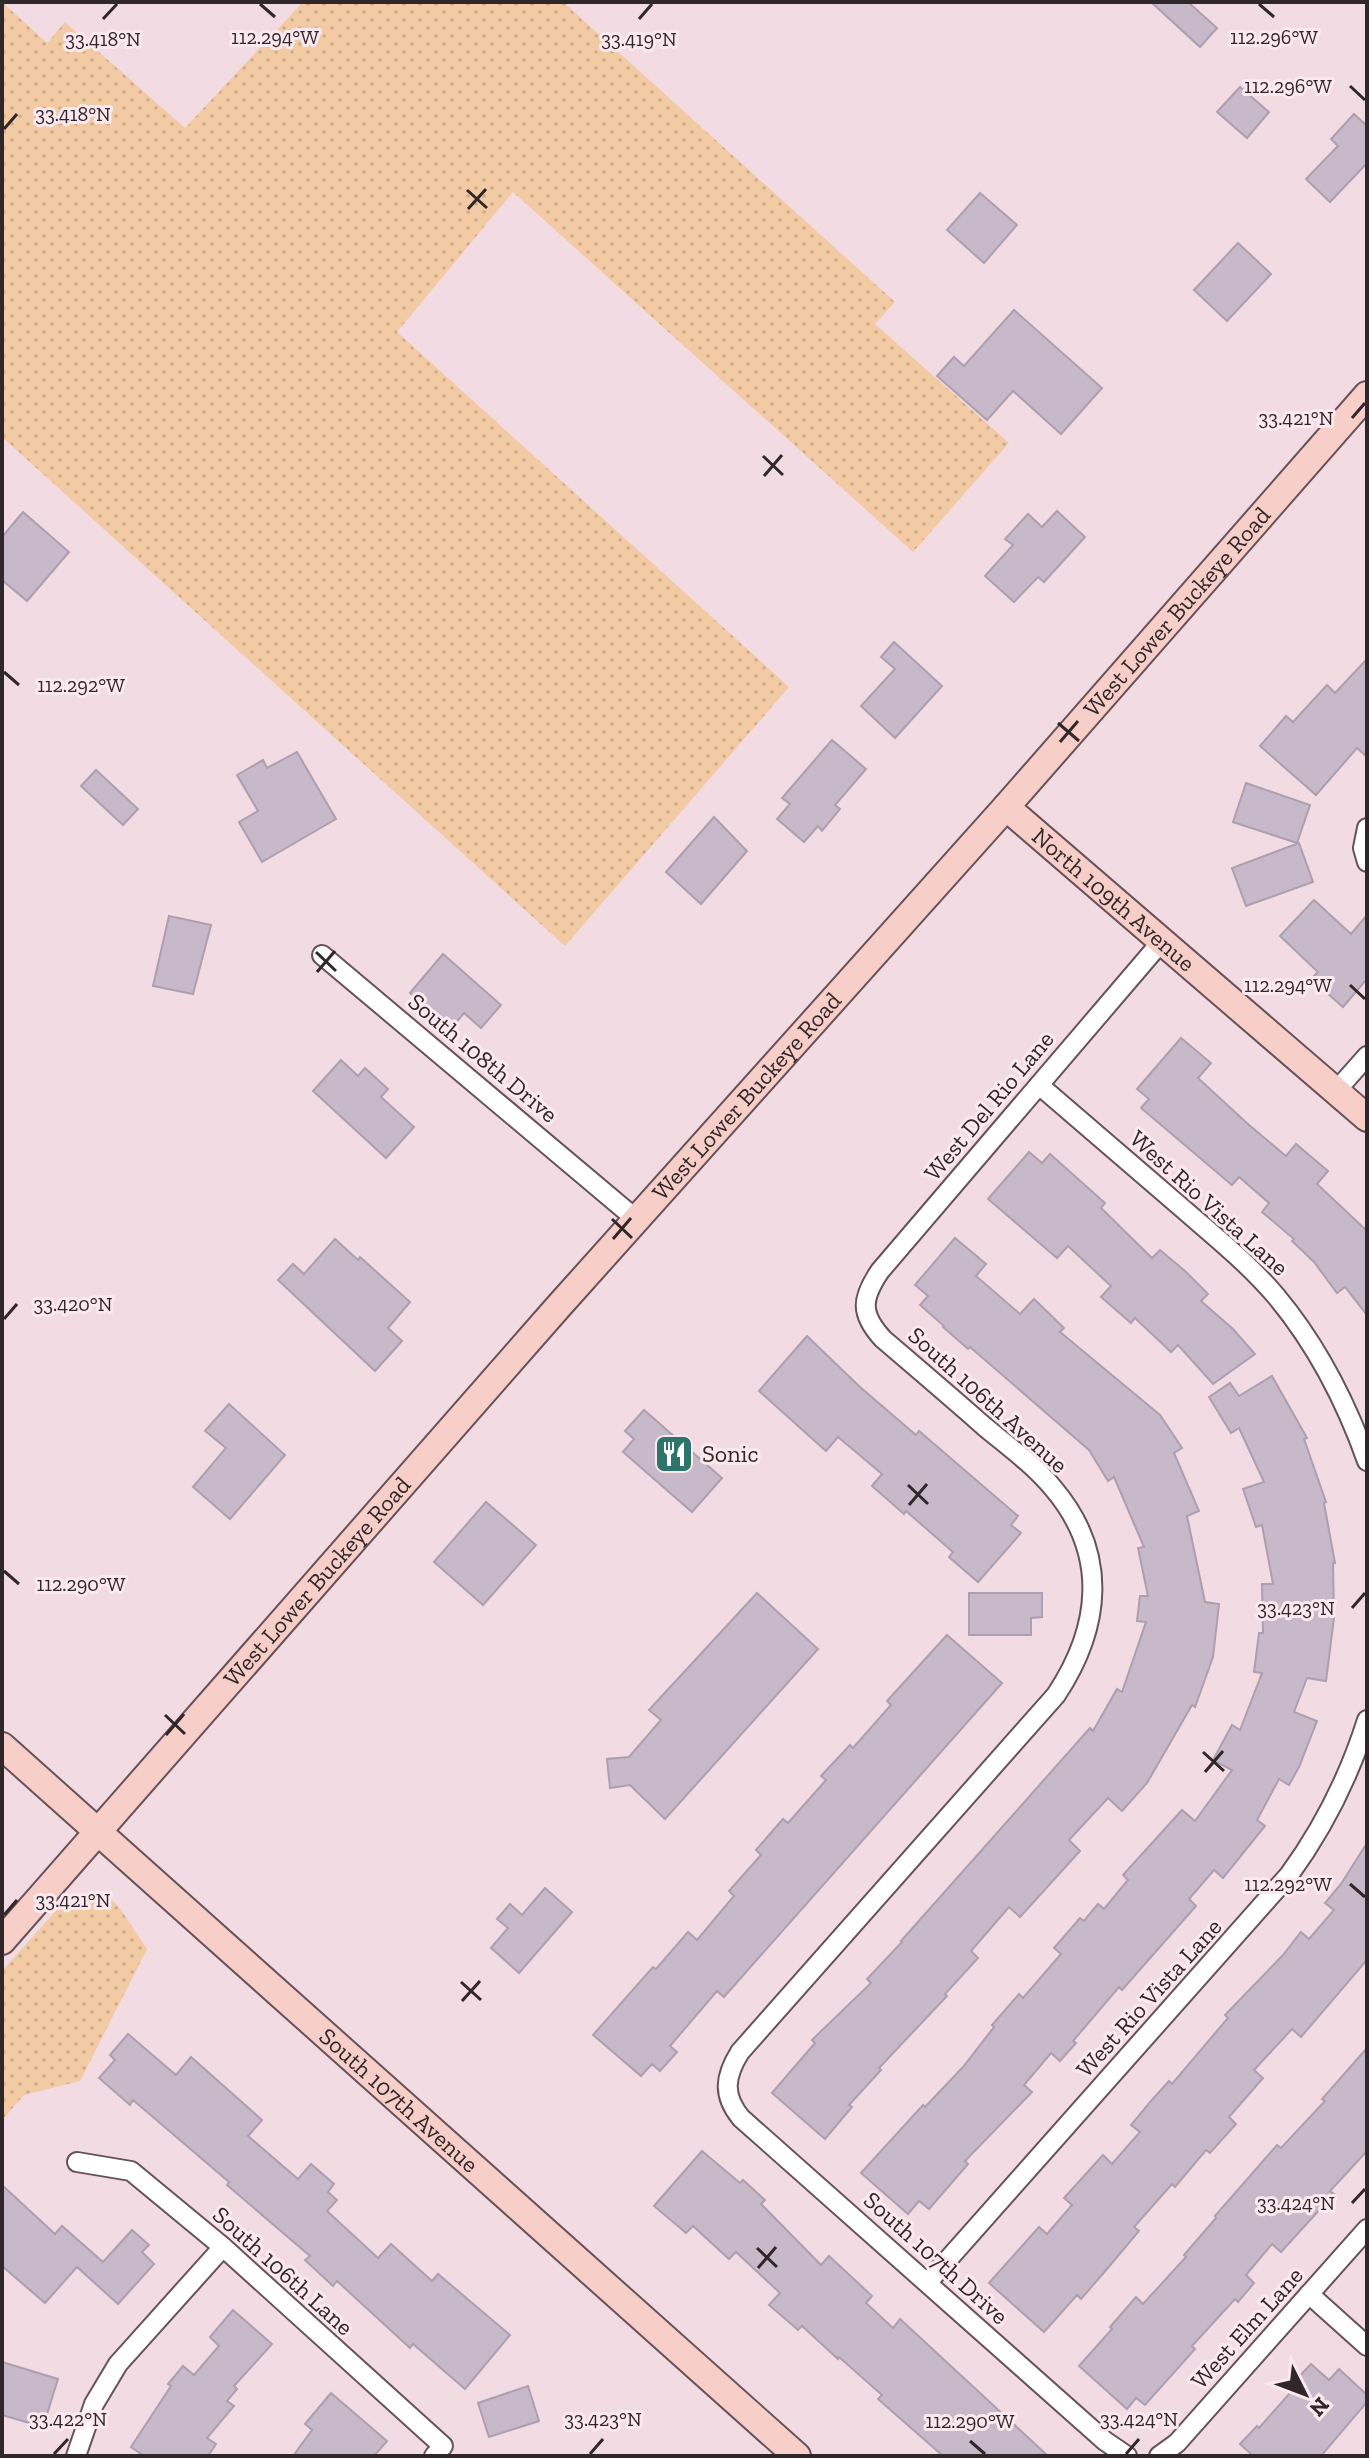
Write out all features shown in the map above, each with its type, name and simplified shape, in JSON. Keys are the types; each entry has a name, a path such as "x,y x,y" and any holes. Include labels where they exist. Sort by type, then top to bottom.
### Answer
{"main road":[{"name":"West Lower Buckeye Road","path":"2,1941 1367,395"},
{"name":"North 109th Avenue","path":"1006,807 1367,1118"},
{"name":"South 107th Avenue","path":"2,1746 797,2456"}],"street":[{"path":"1365,855 1367,828"},
{"name":"West Del Rio Lane","path":"864,1308 866,1296 880,1271 1162,941"},
{"name":"South 108th Drive","path":"322,955 637,1220"},
{"path":"1336,1091 1367,1056"},
{"name":"West Rio Vista Lane","path":"1039,1085 1227,1248 1275,1295 1325,1368 1367,1461"},
{"name":"South 106th Avenue","path":"726,2086 728,2074 740,2052 1056,1695 1077,1660 1090,1622 1093,1598 1087,1551 1068,1506 1034,1469 883,1339 864,1308"},
{"name":"West Rio Vista Lane","path":"928,2282 1289,1875 1320,1831 1339,1795 1367,1720"},
{"name":"South 107th Drive","path":"726,2086 733,2108 741,2118 1105,2441 1127,2456"},
{"name":"South 106th Lane","path":"77,2162 131,2171 223,2247 438,2451"},
{"name":"West Elm Lane","path":"1159,2456 1177,2443 1367,2229"},
{"path":"76,2456 94,2404 118,2364 223,2247"},
{"path":"1309,2294 1367,2346"}],"shaded area":[{"path":"2,2 47,43 65,22 185,128 303,2 563,2 895,302 875,324 1009,443 913,552 513,192 397,332 789,687 565,946 2,437"},
{"path":"107,1895 119,1907 147,1949 80,2081 24,2095 2,2120 2,1971 69,1896"}],"building":[{"path":"1151,2 1188,2 1217,28 1200,47"},
{"path":"1240,87 1269,112 1247,138 1217,112"},
{"path":"1354,114 1367,126 1367,163 1330,202 1306,179 1338,146 1331,139"},
{"path":"980,193 1017,225 984,263 947,230"},
{"path":"1238,243 1271,274 1227,321 1194,290"},
{"path":"1014,310 1102,388 1061,434 1013,391 987,420 937,376 954,357 964,366"},
{"path":"1057,511 1085,537 1044,582 1038,577 1014,602 985,576 1013,545 1005,539 1028,514 1042,527"},
{"path":"23,512 69,552 27,601 2,580 2,537"},
{"path":"894,642 942,686 895,738 861,706 895,669 881,657"},
{"path":"1367,659 1367,757 1357,748 1316,795 1260,746 1286,716 1293,722 1327,685 1335,693"},
{"path":"832,740 866,769 835,805 840,809 822,831 818,826 804,842 777,819 790,804 782,798"},
{"path":"297,752 336,819 262,862 239,822 258,811 237,775 263,760 267,768"},
{"path":"96,770 138,809 123,825 81,786"},
{"path":"1246,783 1310,805 1297,843 1233,822"},
{"path":"714,817 747,851 701,904 666,872"},
{"path":"1299,843 1313,882 1246,906 1232,868"},
{"path":"1314,900 1351,934 1367,915 1367,979 1343,1007 1311,979 1318,972 1280,936"},
{"path":"169,916 211,925 193,994 153,986"},
{"path":"443,954 501,1005 481,1028 464,1013 451,1029 410,993"},
{"path":"1181,1038 1211,1063 1198,1078 1249,1125 1286,1156 1296,1144 1328,1171 1317,1184 1367,1231 1367,1315 1345,1287 1337,1293 1314,1262 1292,1241 1294,1239 1262,1212 1269,1203 1239,1177 1232,1185 1141,1108 1149,1099 1137,1089"},
{"path":"341,1060 358,1076 365,1068 388,1089 381,1097 414,1127 386,1158 313,1091"},
{"path":"1029,1152 1042,1163 1050,1154 1105,1203 1101,1208 1152,1258 1160,1250 1185,1271 1208,1294 1201,1301 1233,1329 1255,1354 1213,1384 1178,1345 1171,1352 1135,1318 1131,1323 1101,1297 1111,1286 1068,1246 1057,1258 988,1199"},
{"path":"955,1238 986,1264 976,1276 1020,1314 1034,1299 1064,1328 1060,1332 1160,1415 1182,1448 1174,1453 1199,1511 1187,1516 1205,1602 1219,1604 1213,1657 1195,1707 1192,1705 1147,1783 1122,1811 1108,1798 1069,1840 1080,1851 1020,1917 1009,1907 971,1951 978,1958 879,2068 881,2070 849,2105 852,2107 825,2139 772,2093 815,2043 812,2040 871,1983 867,1979 1090,1728 1093,1731 1117,1689 1122,1692 1146,1622 1137,1621 1140,1596 1148,1596 1138,1548 1144,1547 1114,1477 1108,1481 1089,1450 920,1305 928,1296 915,1285"},
{"path":"335,1239 410,1302 388,1328 402,1341 375,1371 278,1280 293,1264 304,1274"},
{"path":"807,1336 916,1435 919,1431 1018,1516 1011,1525 1021,1533 978,1582 949,1557 953,1552 872,1486 882,1474 838,1437 826,1451 759,1391"},
{"path":"1272,1376 1307,1438 1304,1439 1326,1502 1335,1563 1334,1618 1326,1681 1307,1678 1294,1712 1317,1721 1299,1767 1289,1785 1279,1779 1257,1820 1265,1826 1223,1878 1214,1870 1189,1899 1196,1906 1122,1990 1119,1987 1060,2061 1051,2053 1024,2085 1032,2092 965,2161 968,2164 929,2209 919,2201 908,2214 861,2173 923,2105 925,2107 963,2067 994,2027 992,2025 1019,1994 1023,1998 1061,1954 1054,1948 1080,1918 1084,1921 1098,1904 1104,1909 1128,1880 1123,1875 1182,1810 1195,1821 1232,1770 1213,1760 1232,1725 1240,1730 1262,1673 1254,1672 1259,1633 1263,1633 1262,1584 1273,1584 1262,1525 1256,1527 1243,1489 1264,1482 1239,1428 1231,1433 1209,1397 1230,1383 1239,1396"},
{"path":"229,1404 285,1455 230,1519 193,1487 226,1448 205,1431"},
{"name":"Sonic","path":"644,1410 722,1478 692,1512 623,1452 634,1439 625,1431"},
{"path":"486,1502 536,1545 483,1605 434,1562"},
{"path":"757,1593 818,1649 665,1819 630,1785 610,1788 607,1759 629,1757 661,1720 649,1710"},
{"path":"969,1593 1042,1593 1042,1617 1031,1618 1031,1635 969,1635"},
{"path":"947,1635 1002,1683 724,1997 717,1991 670,2046 677,2052 660,2071 652,2064 641,2076 593,2035 688,1932 697,1940 734,1896 729,1891 761,1855 756,1850 783,1819 788,1823 826,1780 821,1776 850,1745 853,1748 891,1705 887,1701"},
{"path":"1367,1843 1367,1960 1301,2037 1292,2029 1254,2070 1263,2078 1229,2117 1236,2124 1210,2153 1206,2150 1175,2187 1172,2184 1134,2227 1139,2231 1107,2269 1081,2299 1077,2295 1044,2332 989,2283 1039,2227 1047,2234 1072,2205 1064,2198 1103,2155 1112,2164 1140,2132 1131,2125 1169,2081 1172,2084 1228,2018 1225,2015 1301,1932 1309,1939 1334,1910 1325,1903"},
{"path":"545,1888 572,1912 519,1973 491,1948 508,1928 497,1919 510,1904 522,1915"},
{"path":"128,2034 176,2075 191,2057 262,2120 248,2136 298,2179 311,2164 334,2184 328,2192 337,2200 327,2211 378,2258 391,2244 432,2281 438,2274 510,2335 465,2389 413,2344 410,2348 337,2281 333,2286 305,2260 310,2256 227,2185 229,2182 133,2100 130,2105 99,2078 115,2060 110,2055"},
{"path":"1367,2048 1367,2151 1330,2191 1334,2194 1281,2252 1272,2244 1246,2275 1254,2283 1192,2346 1195,2349 1145,2405 1136,2398 1127,2409 1079,2366 1136,2297 1143,2304 1186,2257 1184,2255 1215,2216 1277,2145 1281,2148 1325,2101 1322,2099"},
{"path":"702,2151 765,2200 761,2204 821,2265 829,2256 872,2296 866,2303 893,2328 900,2319 1048,2456 943,2456 878,2399 882,2395 839,2357 802,2326 798,2330 769,2305 780,2293 736,2252 729,2259 693,2226 686,2233 654,2206"},
{"path":"2,2185 55,2234 62,2226 103,2262 132,2230 149,2245 142,2252 154,2264 118,2304 77,2267 45,2303 2,2266"},
{"path":"233,2310 272,2344 234,2386 237,2389 227,2401 234,2406 207,2438 216,2444 208,2456 144,2456 131,2447 171,2386 168,2384 183,2366 194,2375 219,2346 210,2337"},
{"path":"2,2362 58,2379 43,2427 2,2415"},
{"path":"1311,2364 1329,2380 1339,2369 1367,2395 1367,2402 1321,2456 1253,2456 1240,2444 1257,2426 1259,2428"},
{"path":"528,2386 539,2421 489,2437 478,2403"},
{"path":"331,2393 387,2441 374,2456 293,2456 312,2430 305,2424"}],"place":[{"name":"Sonic","path":"674,1454"}]}
